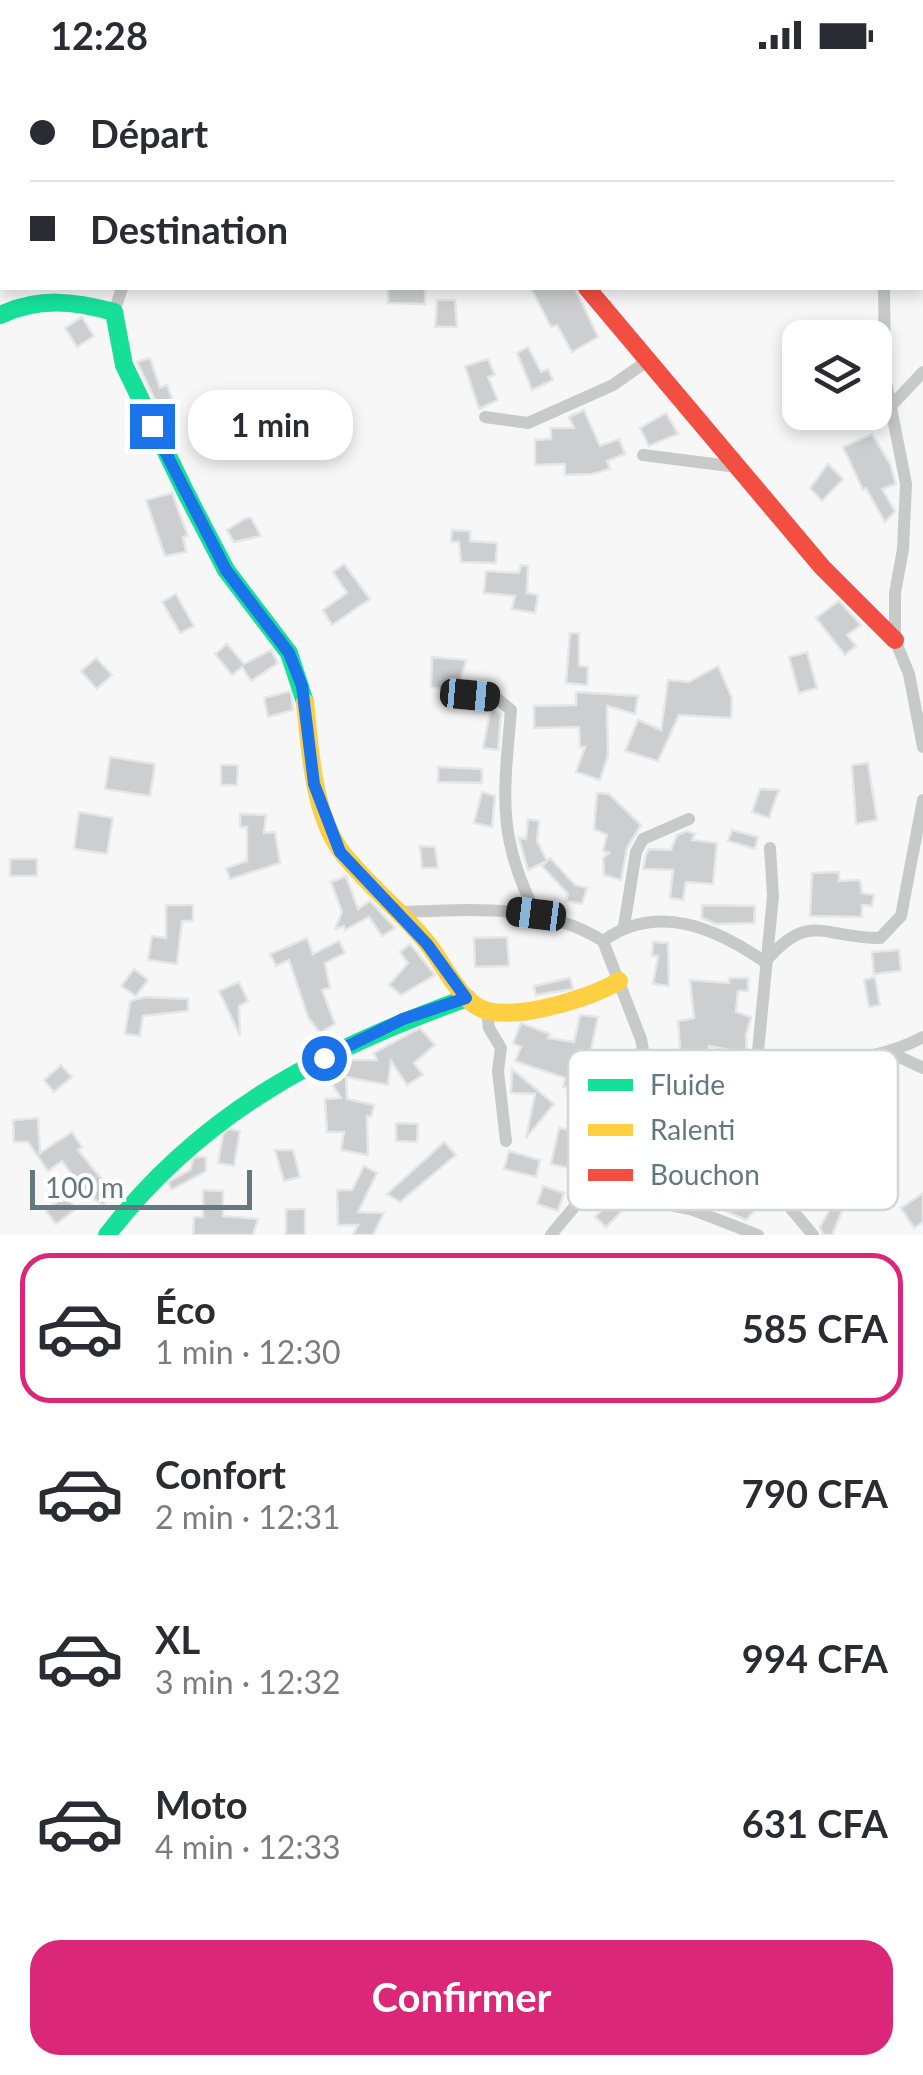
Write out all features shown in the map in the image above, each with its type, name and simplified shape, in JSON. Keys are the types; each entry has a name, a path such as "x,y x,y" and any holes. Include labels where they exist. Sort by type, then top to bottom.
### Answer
{"street":[{"path":"121,290 114,312 124,365 226,570 289,653 302,686 314,784 340,852 399,912 466,998 488,1011 562,1005 590,998 619,981"},
{"path":"589,290 822,567 895,640"},
{"path":"884,290 884,320"},
{"path":"0,315 18,305 57,300 114,312"},
{"path":"485,417 528,423 614,385 650,359"},
{"path":"923,372 892,404 906,484 894,593 895,640 909,674 923,748"},
{"path":"643,456 737,467"},
{"path":"470,695 495,697 511,710 502,782 506,833 520,884 536,914"},
{"path":"765,962 787,936 818,929 845,938 880,938 901,916 923,800"},
{"path":"624,926 636,852 644,839 688,819"},
{"path":"758,1050 773,896 770,848"},
{"path":"399,912 501,910 536,914 555,918 603,941 642,1050"},
{"path":"603,941 624,926 671,921 698,925 730,938 765,962"},
{"path":"107,1235 148,1182 255,1096 359,1039 466,998"},
{"path":"488,1011 490,1028 502,1048 498,1071 506,1141"},
{"path":"894,1050 923,1037"},
{"path":"898,1056 923,1068"},
{"path":"552,1235 572,1210"},
{"path":"693,1210 758,1235"},
{"path":"792,1210 812,1235"}],"building":[{"path":"388,290 425,290 425,304 388,303"},
{"path":"532,290 576,290 598,337 572,352 557,325 551,327"},
{"path":"437,300 455,300 457,327 435,327"},
{"path":"82,317 94,336 77,347 65,328"},
{"path":"528,347 541,372 548,369 553,380 532,390 517,353"},
{"path":"150,358 160,388 167,385 172,399 157,404 137,362"},
{"path":"488,359 495,375 488,377 498,400 479,409 465,366"},
{"path":"584,410 600,446 619,439 625,454 607,461 610,469 592,474 565,475 565,464 535,465 535,440 551,439 551,428 574,428 569,417"},
{"path":"666,413 678,434 649,446 640,428"},
{"path":"872,434 890,464 896,484 882,489 895,511 885,522 866,488 863,490 843,447"},
{"path":"828,464 843,479 822,501 810,488"},
{"path":"172,493 188,536 183,537 186,552 165,556 146,500"},
{"path":"251,518 261,536 234,542 227,530"},
{"path":"452,530 470,531 470,541 497,543 496,563 461,562 459,542 451,542"},
{"path":"344,564 370,599 332,625 323,610 347,593 333,572"},
{"path":"521,565 528,566 527,593 538,595 535,613 512,609 515,596 484,593 486,571 519,573"},
{"path":"176,594 194,626 180,633 162,602"},
{"path":"839,601 861,625 847,635 856,646 845,655 816,618"},
{"path":"570,633 579,633 579,666 588,667 587,685 566,683"},
{"path":"227,644 244,664 271,650 278,663 251,681 242,667 232,675 215,654"},
{"path":"807,652 817,688 799,693 789,657"},
{"path":"432,657 466,660 454,703 443,703 443,689 431,687"},
{"path":"96,658 112,675 97,689 81,671"},
{"path":"718,666 732,698 731,718 679,715 658,761 625,751 638,720 661,730 668,680 689,682"},
{"path":"291,691 293,710 268,717 264,698"},
{"path":"576,692 638,696 635,714 607,706 608,756 600,780 576,772 585,747 580,747 579,727 534,728 534,706 576,705"},
{"path":"491,707 501,714 498,750 483,748"},
{"path":"110,757 155,764 150,796 105,789"},
{"path":"868,763 877,820 856,824 852,765"},
{"path":"221,765 238,765 237,785 221,785"},
{"path":"438,767 482,769 482,783 438,782"},
{"path":"760,789 779,790 769,818 752,812"},
{"path":"482,792 495,796 492,827 474,823"},
{"path":"597,793 609,794 641,825 627,848 621,880 604,875 603,858 609,853 603,851 607,835 594,829"},
{"path":"79,812 113,818 107,854 74,849"},
{"path":"240,814 266,815 264,833 275,832 280,863 230,879 226,868 247,861 247,827 240,827"},
{"path":"528,819 539,821 537,841 547,861 528,870 519,838 526,839"},
{"path":"732,830 758,837 755,849 728,841"},
{"path":"687,831 695,834 692,840 717,843 713,884 686,882 683,900 670,898 673,870 643,869 646,855 649,849 671,850 677,835"},
{"path":"420,846 435,847 438,868 422,868"},
{"path":"550,858 575,885 587,888 582,904 566,901 568,894 542,866"},
{"path":"10,859 37,859 37,876 10,876"},
{"path":"839,872 839,881 860,880 862,893 874,895 872,906 862,905 862,917 810,916 812,873"},
{"path":"346,876 358,909 370,901 395,928 382,936 369,917 345,930 344,926 335,929 342,912 331,882"},
{"path":"166,905 193,905 193,921 182,921 177,964 148,960 152,936 166,938"},
{"path":"702,905 755,906 754,923 716,924 702,918"},
{"path":"507,937 509,966 475,967 474,938"},
{"path":"307,938 313,954 339,941 345,953 325,963 330,988 322,990 335,1024 320,1033 308,1017 289,960 276,966 270,954"},
{"path":"653,942 668,943 669,986 653,984 658,956 652,956"},
{"path":"410,944 435,975 401,995 389,985 408,963 400,952"},
{"path":"899,950 901,971 874,974 872,952"},
{"path":"134,969 148,980 136,996 121,986"},
{"path":"875,977 880,1005 869,1007 864,980"},
{"path":"570,978 573,989 536,995 534,986"},
{"path":"729,978 748,978 748,991 738,991 736,1012 751,1017 747,1050 709,1046 709,1050 680,1050 678,1021 694,1018 690,980 729,983"},
{"path":"239,982 248,1001 239,1006 240,1036 219,991"},
{"path":"145,997 188,999 188,1011 143,1016 140,1036 125,1034 130,1001"},
{"path":"580,1015 598,1017 591,1050 568,1050 568,1088 563,1087 565,1078 515,1061 521,1047 513,1043 521,1023 550,1034 548,1038 574,1042"},
{"path":"420,1028 435,1045 414,1063 423,1075 407,1085 391,1061 388,1085 346,1077 347,1099 374,1105 371,1117 367,1116 368,1155 341,1150 344,1132 327,1132 325,1099 341,1098 324,1072 347,1060 377,1060 374,1053"},
{"path":"61,1065 72,1077 54,1092 44,1080"},
{"path":"512,1069 554,1104 526,1138 535,1094 511,1093"},
{"path":"38,1118 40,1153 72,1132 82,1147 78,1150 114,1194 103,1205 85,1193 62,1161 48,1171 28,1142 14,1142 13,1120"},
{"path":"396,1123 418,1124 417,1142 396,1141"},
{"path":"559,1128 568,1130 568,1168 551,1164"},
{"path":"229,1129 240,1131 234,1166 218,1163 223,1134"},
{"path":"444,1142 456,1155 400,1202 387,1194"},
{"path":"275,1150 293,1150 300,1177 284,1181"},
{"path":"509,1151 540,1160 536,1177 504,1169"},
{"path":"194,1157 206,1157 206,1171 171,1190 168,1182 190,1170"},
{"path":"364,1166 377,1173 358,1212 384,1213 373,1235 353,1235 358,1225 338,1225 337,1190 352,1190"},
{"path":"543,1186 564,1193 558,1211 537,1204"},
{"path":"203,1190 223,1191 223,1216 258,1219 253,1235 193,1235 194,1217 203,1217"},
{"path":"923,1193 923,1222 914,1228 901,1208"},
{"path":"65,1195 76,1209 56,1224 46,1211"},
{"path":"286,1209 305,1209 305,1235 286,1235"},
{"path":"602,1210 623,1210 606,1227 595,1217"},
{"path":"726,1210 755,1210 746,1220"},
{"path":"829,1210 843,1210 832,1235 823,1235 820,1227"}],"traffic: fast":[{"path":"0,315 43,303 85,305 114,312 124,365 186,493 226,570 289,653 305,702"},
{"path":"107,1235 183,1153 269,1089 363,1040 467,998"}],"traffic: slow":[{"path":"305,702 319,802 334,839 354,867 428,944 469,1001 502,1013 537,1010 619,981"}],"traffic: jam":[{"path":"589,290 822,567 895,640"}],"route":[{"path":"152,426 226,570 289,653 302,686 314,784 340,852 427,944 466,998 403,1019 324,1058"}]}
